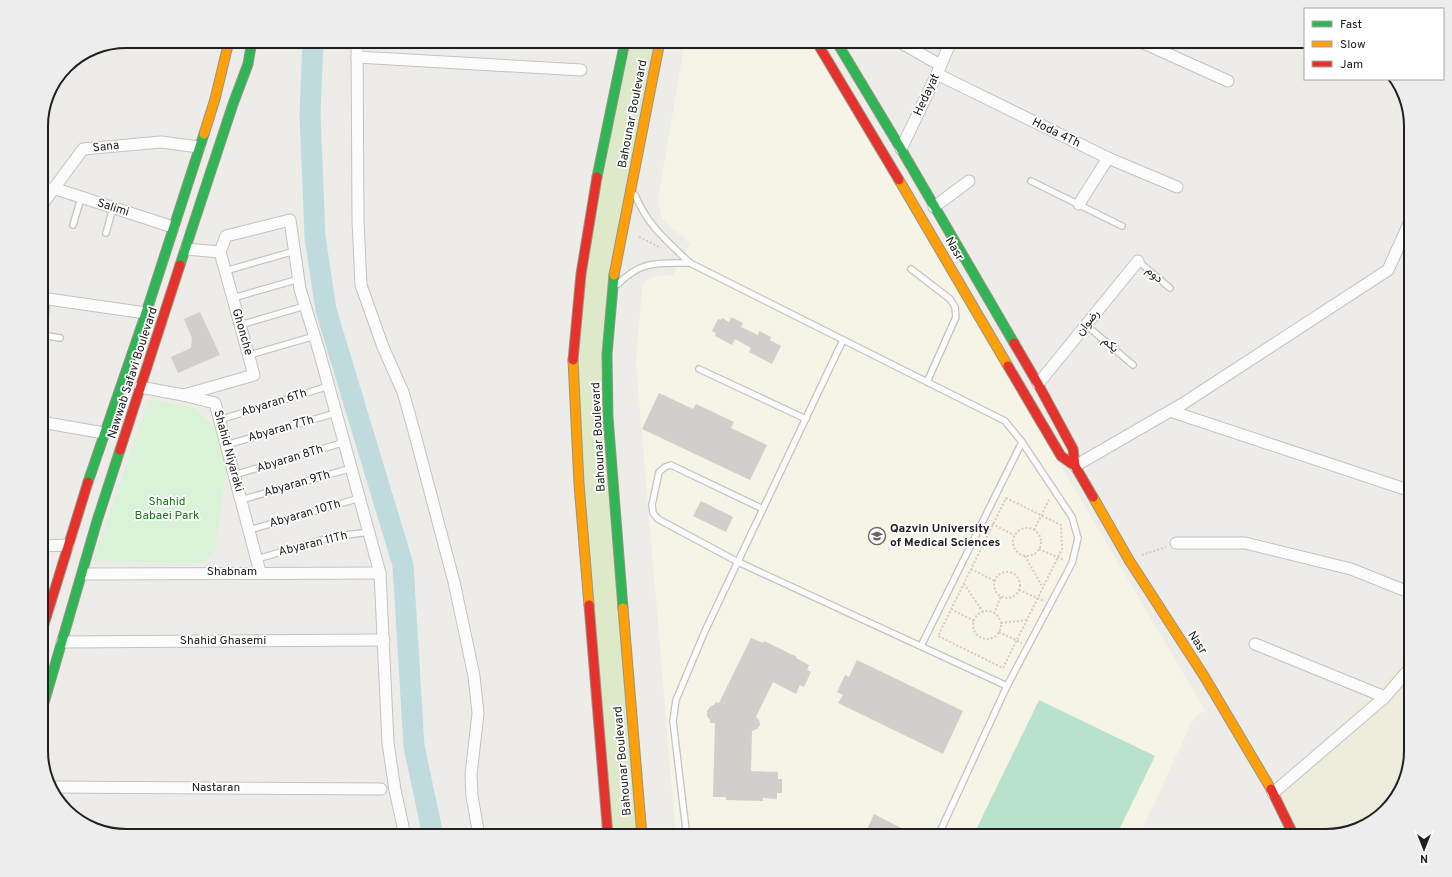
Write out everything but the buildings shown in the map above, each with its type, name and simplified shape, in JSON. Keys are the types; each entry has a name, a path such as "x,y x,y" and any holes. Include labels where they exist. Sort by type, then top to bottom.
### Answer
{"main road":[{"name":"Nawwab Safavi Boulevard","path":"48,689 83,574 88,516 104,433 146,313 215,99 227,48"},
{"name":"Nawwab Safavi Boulevard","path":"48,611 68,545 88,516 140,387 233,104 248,64 251,48"},
{"name":"Bahounar Boulevard","path":"607,829 578,484 574,419 573,353 582,266 597,179 624,48"},
{"name":"Bahounar Boulevard","path":"641,829 612,481 608,418 607,354 614,289 631,185 659,48"},
{"name":"Nasr","path":"820,48 1061,456 1075,466"},
{"name":"Nasr","path":"840,48 1038,384 1073,449 1075,466 1130,560 1204,676 1272,793 1290,829"}],"street":[{"path":"357,48 360,285 383,347 403,392 409,412 426,471 452,575 474,676 478,713 471,775 472,796 478,829"},
{"name":"Hoda 4Th","path":"908,48 938,69 1108,158 1177,187"},
{"name":"Hedayat","path":"901,149 948,48"},
{"path":"1155,48 1228,81"},
{"path":"357,57 581,70"},
{"name":"Sana","path":"48,196 83,149 161,142 199,147"},
{"path":"1079,204 1108,158"},
{"path":"934,207 969,181"},
{"name":"Salimi","path":"53,188 173,227"},
{"path":"186,249 220,252 226,236 290,220 294,251 305,306 337,413 380,573 388,743 395,790 403,829"},
{"path":"1075,466 1170,411 1388,270 1404,235"},
{"name":"Ghonche","path":"184,395 254,375 220,252"},
{"name":"رضوان","path":"1038,384 1138,261"},
{"path":"48,299 146,313"},
{"name":"Shahid Niyaraki","path":"140,387 184,395 215,403 260,572"},
{"path":"1170,411 1404,489"},
{"path":"48,423 104,433"},
{"path":"1176,543 1245,543 1351,569 1404,590"},
{"path":"48,546 68,545"},
{"name":"Shabnam","path":"83,574 260,572 380,573"},
{"name":"Shahid Ghasemi","path":"62,642 384,640"},
{"path":"1255,644 1385,697"},
{"path":"1272,793 1385,697 1404,675"},
{"name":"Nastaran","path":"57,787 381,789"}],"lane":[{"path":"1031,181 1122,226"},
{"path":"631,185 641,209 650,224 690,263 1005,422 1022,442 1072,517 1078,538 1072,563 1007,686 941,829"},
{"path":"73,225 81,198"},
{"path":"106,233 113,208"},
{"path":"225,271 294,251"},
{"name":"دوم","path":"1138,261 1170,288"},
{"path":"614,289 626,276 636,269 647,265 659,263 690,263"},
{"path":"911,269 950,299 955,308 956,317 927,382"},
{"path":"233,298 299,279"},
{"path":"240,325 305,306"},
{"name":"یکم","path":"1086,326 1133,365"},
{"path":"48,336 60,338"},
{"path":"249,355 315,336"},
{"path":"686,829 673,721 676,700 705,631 843,340"},
{"path":"699,369 806,419"},
{"name":"Abyaran 6Th","path":"219,420 329,386"},
{"name":"Abyaran 7Th","path":"226,445 337,413"},
{"name":"Abyaran 8Th","path":"234,475 345,442"},
{"path":"921,646 1022,442"},
{"path":"763,509 671,466 665,467 659,472 652,504 653,513 658,519 738,562 1007,686"},
{"name":"Abyaran 9Th","path":"241,500 352,468"},
{"name":"Abyaran 10Th","path":"249,530 360,498"},
{"name":"Abyaran 11Th","path":"257,559 332,537 370,532"}],"path":[{"path":"1034,530 1054,490"},
{"path":"1006,498 1061,525 1062,549 1003,668 938,636 993,524 1006,498"},
{"path":"984,519 1014,535"},
{"path":"1025,528 1034,530 1040,536 1041,545 1039,549 1033,555 1020,555 1014,548 1014,535 1025,528"},
{"path":"1130,560 1176,543"},
{"path":"1039,549 1072,563"},
{"path":"1025,556 1043,588"},
{"path":"962,564 995,581"},
{"path":"1003,573 1013,574 1019,579 1019,590 1009,598 1001,596 995,589 995,581 1003,573"},
{"path":"964,584 983,612"},
{"path":"1019,590 1050,604"},
{"path":"994,614 1001,596"},
{"path":"952,609 974,620"},
{"path":"983,612 994,614 1001,623 999,632 993,638 983,639 979,637 974,630 974,620 983,612"},
{"path":"1001,623 1027,620"},
{"path":"999,632 1028,646"}],"shaded area":[{"name":"Qazvin University of Medical Sciences","path":"684,48 814,48 1205,710 1193,719 1142,829 675,829 636,362 642,289 646,280 659,276 673,275 690,244 662,219 658,201"},
{"path":"1404,660 1403,761 1394,790 1381,806 1365,819 1346,826 1326,829 1288,829 1273,793"}],"green space":[{"path":"624,48 659,48 607,354 641,829 607,829 573,353"},
{"name":"Shahid Babaei Park","path":"149,399 194,408 213,425 227,463 215,552 202,563 93,561"},
{"path":"1039,700 1155,756 1119,829 976,829"}],"waterway":[{"path":"313,48 310,114 315,237 326,310 403,565 414,746 432,829"}],"traffic: fast":[{"path":"180,265 233,104 248,64 251,48"},
{"path":"597,177 624,48"},
{"path":"840,48 1014,343"},
{"path":"88,482 146,313 204,134"},
{"path":"614,275 607,354 608,417 623,608"},
{"path":"48,689 97,521 120,450"}],"traffic: slow":[{"path":"204,134 215,99 227,48"},
{"path":"614,275 659,48"},
{"path":"899,180 1008,366"},
{"path":"573,360 579,484 589,605"},
{"path":"1093,497 1129,560 1204,676 1271,789"},
{"path":"623,608 641,829"}],"traffic: jam":[{"path":"820,48 899,180"},
{"path":"573,360 581,274 597,177"},
{"path":"120,450 180,265"},
{"path":"1014,343 1073,449 1075,466"},
{"path":"1008,366 1061,456 1075,466 1093,497"},
{"path":"48,611 88,482"},
{"path":"589,605 607,829"},
{"path":"1271,789 1291,829"}],"place":[{"name":"Qazvin University of Medical Sciences","path":"877,536"}]}
